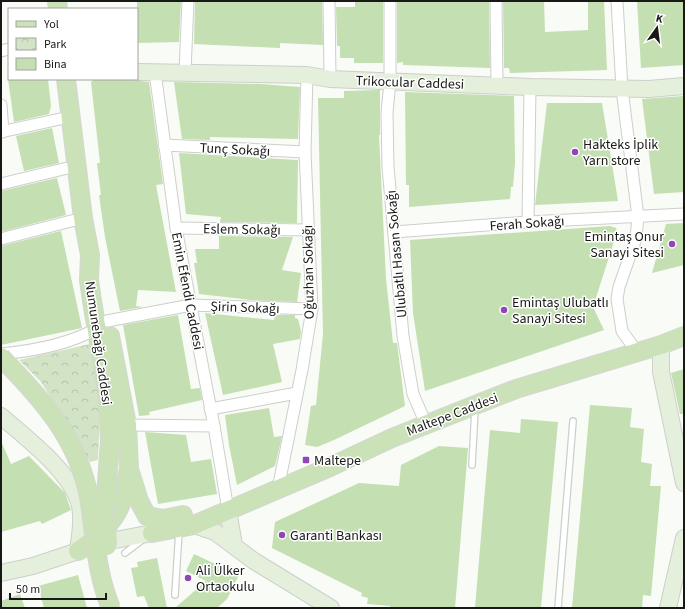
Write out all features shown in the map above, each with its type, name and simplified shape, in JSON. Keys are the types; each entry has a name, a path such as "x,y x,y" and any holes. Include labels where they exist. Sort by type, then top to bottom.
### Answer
{"main road":[{"name":"Numunebağı Caddesi","path":"66,80 83,218 90,255 89,280 102,325 110,441 105,512 115,608"},
{"path":"102,325 127,425 129,469 139,501 147,516 164,519 215,509 228,510"},
{"name":"Maltepe Caddesi","path":"152,533 187,527 426,424 523,387 661,345 684,336"},
{"path":"1,357 36,393 56,419 68,438 79,461 88,496 101,580 111,608"},
{"path":"78,551 96,538 115,515 120,505 129,469"}],"street":[{"path":"185,72 188,1"},
{"path":"329,1 330,79"},
{"name":"Ulubatlı Hasan Sokağı","path":"390,1 390,82 387,113 388,167 403,336 413,394 426,424"},
{"path":"496,1 496,85"},
{"path":"617,1 622,88 638,217 636,238 619,287 617,299 622,331 637,352"},
{"name":"Trikocular Caddesi","path":"138,72 307,75 330,79 530,87 622,88 684,86"},
{"name":"Emin Efendi Caddesi","path":"155,72 176,228 214,426 228,510"},
{"name":"Oğuzhan Sokağı","path":"278,489 312,309 305,152 307,75"},
{"path":"528,222 530,87"},
{"path":"1,105 2,132 70,117"},
{"name":"Tunç Sokağı","path":"164,145 305,152"},
{"path":"1,184 76,166"},
{"name":"Ferah Sokağı","path":"394,232 528,222 684,214"},
{"path":"1,239 83,218"},
{"name":"Eslem Sokağı","path":"176,228 308,230"},
{"name":"Şirin Sokağı","path":"1,354 81,337 102,325 191,305 312,309"},
{"path":"661,345 661,372 684,482"},
{"path":"210,409 296,393"},
{"path":"1,416 64,476 78,500 80,535 78,551"},
{"path":"127,425 214,426"},
{"path":"228,510 234,545"},
{"path":"187,527 216,532 272,573 331,608"},
{"path":"1,572 33,566 105,542 152,533"},
{"path":"668,608 684,538"}],"lane":[{"path":"472,465 476,405"},
{"path":"558,608 573,421"},
{"path":"175,595 187,527"},
{"path":"125,553 152,533"}],"green space":[{"path":"94,343 100,414 98,460 90,462 41,382 19,360"}],"building":[{"path":"137,1 181,1 179,42 138,43"},
{"path":"195,1 322,1 323,45 280,43 280,48 194,44"},
{"path":"355,1 383,1 383,63 354,63 354,58 340,58 340,46 337,46 336,7 355,7"},
{"path":"397,1 489,1 490,68 403,65 403,62 397,63"},
{"path":"503,1 544,1 545,32 588,30 588,1 604,1 607,70 510,73 509,68 504,68"},
{"path":"637,1 684,1 684,65 641,68"},
{"path":"8,80 48,80 51,106 49,114 14,122"},
{"path":"94,80 132,80 149,82 163,184 156,185 176,292 138,290 136,306 143,307 120,311 105,237 99,195 101,195 97,163 100,163 91,82"},
{"path":"174,82 261,84 300,87 298,139 210,137 210,140 182,139"},
{"path":"380,90 379,135 386,279 393,343 397,343 405,406 317,447 305,445 311,406 316,405 323,334 318,98 344,98 344,91"},
{"path":"405,92 514,96 515,163 513,187 511,187 510,199 409,207 409,185 406,185"},
{"path":"684,96 684,192 654,194 642,99"},
{"name":"Hakteks İplik Yarn store","path":"547,103 602,103 618,201 535,205"},
{"path":"52,128 59,163 24,171 16,136"},
{"path":"179,153 298,160 297,223 220,222 221,217 186,214"},
{"path":"57,178 66,215 1,232 1,191"},
{"name":"Emintaş Onur Sanayi Sitesi","path":"684,223 684,265 652,273 666,224"},
{"name":"Emintaş Ulubatlı Sanayi Sitesi","path":"610,226 616,228 617,232 593,307 604,330 425,391 413,313 410,240"},
{"path":"61,231 82,328 1,345 1,246"},
{"path":"219,236 293,237 282,270 301,273 297,302 251,300 199,294 194,263 197,263 195,249 219,249"},
{"path":"205,313 274,320 275,315 295,315 295,318 298,319 301,331 300,339 273,344 282,382 223,395"},
{"path":"178,315 191,389 200,388 202,400 149,412 150,415 139,416 123,325"},
{"path":"684,369 684,414 680,414 671,373"},
{"path":"590,405 632,408 630,427 644,429 641,462 652,464 650,486 661,486 651,596 643,595 642,608 572,608"},
{"path":"269,408 274,437 282,436 275,466 237,485 225,415"},
{"path":"521,419 558,422 541,608 475,608 490,430 520,433"},
{"path":"145,432 186,435 191,462 211,459 217,494 158,504"},
{"path":"1,441 11,464 29,456 65,493 71,510 42,524 40,521 1,532"},
{"path":"439,446 468,448 455,608 390,608 390,606 367,604 368,598 361,596 362,593 272,548 275,522 359,483 399,486 401,465"},
{"path":"194,554 239,575 227,599 217,608 175,608 206,581 186,571"},
{"path":"157,558 167,608 149,608 144,596 137,597 131,568 138,567 137,562"},
{"path":"78,575 87,608 44,608 38,586"},
{"path":"20,594 25,608 1,608 1,601"}],"place":[{"name":"Hakteks İplik Yarn store","path":"575,152"},
{"name":"Emintaş Onur Sanayi Sitesi","path":"672,244"},
{"name":"Emintaş Ulubatlı Sanayi Sitesi","path":"504,310"},
{"name":"Maltepe","path":"306,460"},
{"name":"Garanti Bankası","path":"282,535"},
{"name":"Ali Ülker Ortaokulu","path":"188,578"}]}
